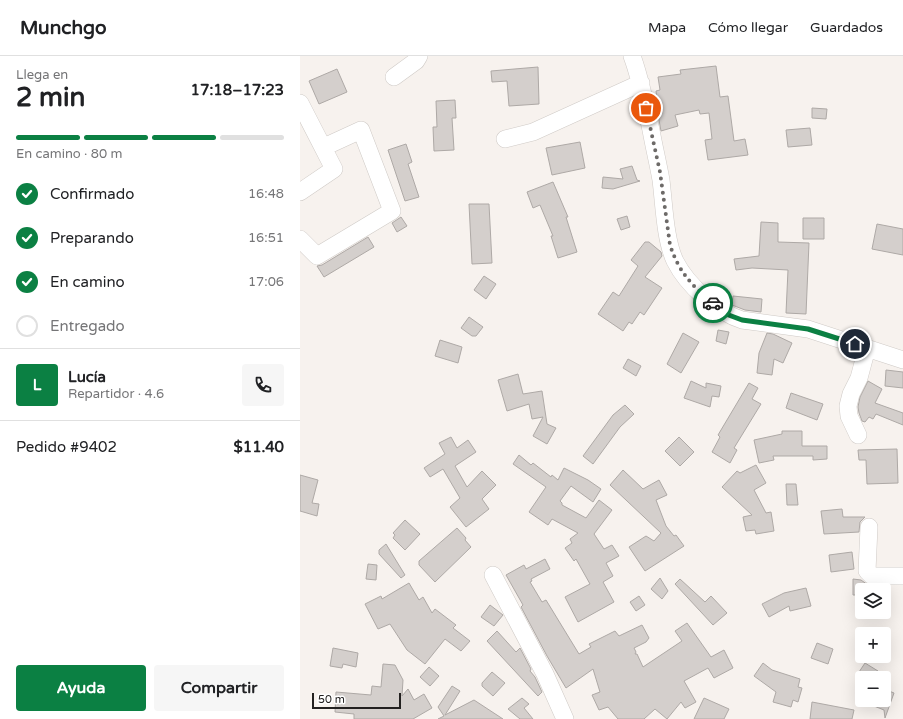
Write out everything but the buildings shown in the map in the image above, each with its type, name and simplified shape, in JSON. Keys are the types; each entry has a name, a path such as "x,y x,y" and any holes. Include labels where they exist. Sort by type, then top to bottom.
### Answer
{"street":[{"path":"394,77 416,61 419,56"},
{"path":"632,56 641,83 660,172 670,245 675,261 690,283 726,314 734,318 808,329 903,360"},
{"path":"505,139 533,132 641,83"},
{"path":"300,103 334,169 300,192"},
{"path":"300,239 317,256 392,212 361,130 324,147"},
{"path":"858,435 849,416 848,406 851,394 859,378 867,348"},
{"path":"869,527 867,571 869,574 872,576 903,576"},
{"path":"493,575 544,674 565,719"}],"way so far":[{"path":"646,108 660,172 672,253 675,261 686,278 713,303"}],"route":[{"path":"713,303 726,314 734,318 808,329 855,344"}]}
